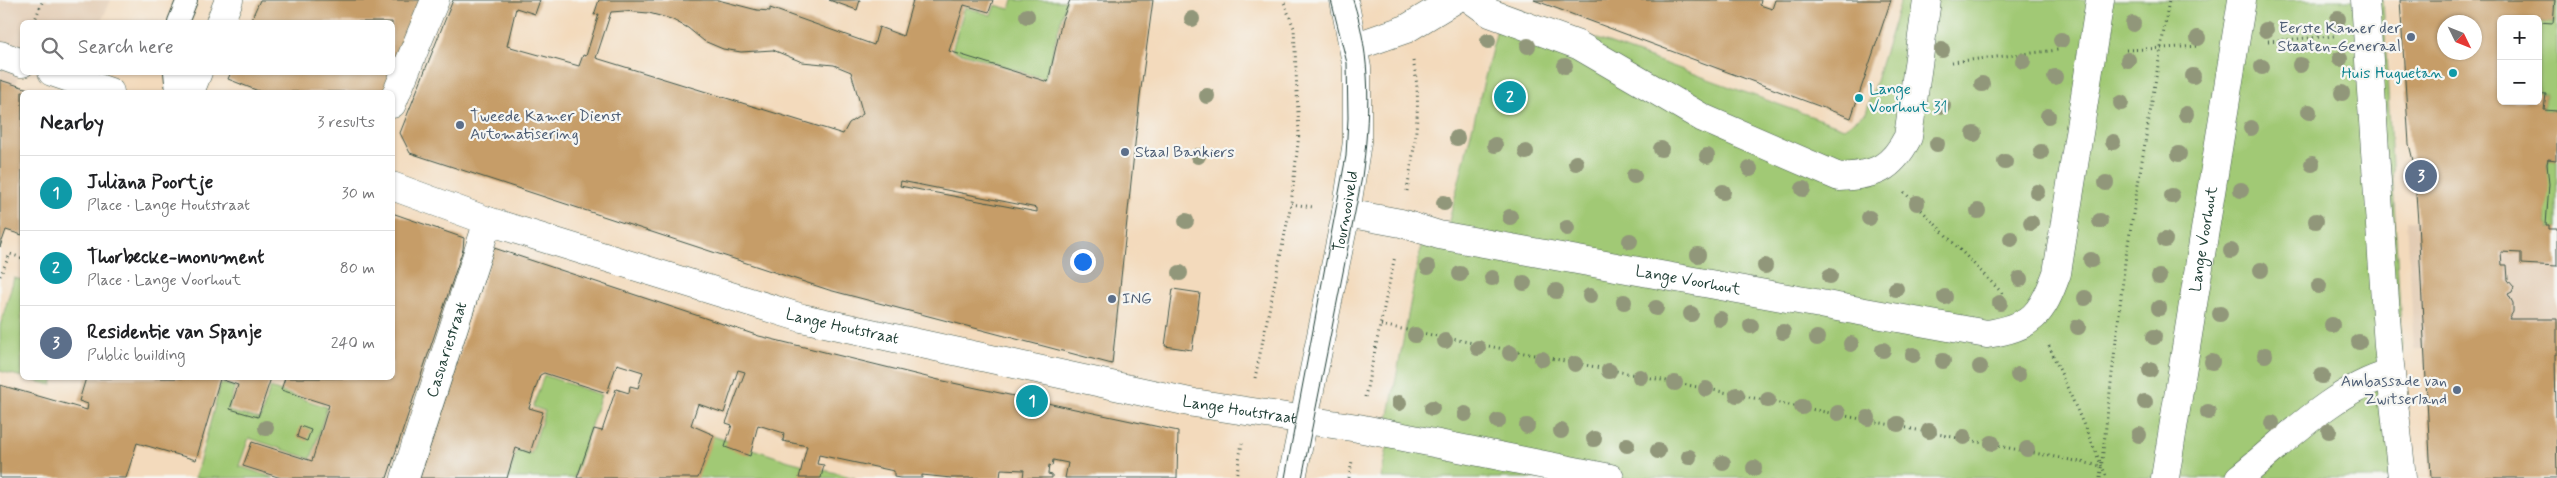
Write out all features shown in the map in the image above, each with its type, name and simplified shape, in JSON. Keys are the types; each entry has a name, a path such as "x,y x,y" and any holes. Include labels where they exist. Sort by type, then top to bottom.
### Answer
{"street":[{"path":"221,20 229,0"},
{"path":"395,97 435,0"},
{"name":"Tournooiveld","path":"1292,478 1346,213 1357,142 1357,68 1344,0"},
{"path":"1354,47 1406,29 1454,0"},
{"path":"1472,0 1490,12 1578,45 1703,118 1839,177 1863,176 1887,166 1900,153 1908,137 1927,0"},
{"name":"Lange Voorhout","path":"1346,213 1401,223 1439,235 1987,334 2009,331 2029,322 2047,300 2057,273 2100,0"},
{"name":"Lange Voorhout","path":"2165,478 2242,0"},
{"path":"2365,0 2390,374 2402,478"},
{"path":"0,55 20,62"},
{"path":"61,75 104,90"},
{"path":"191,90 197,75"},
{"name":"Lange Houtstraat","path":"395,187 488,221 802,318 1194,403 1305,420"},
{"name":"Casuariestraat","path":"405,478 488,221"},
{"path":"2239,478 2344,392 2372,379 2390,374"},
{"path":"1305,420 1358,428 1610,478"}],"lane":[{"path":"179,20 187,0"},
{"path":"174,75 176,90"}],"path":[{"path":"35,20 43,0"},
{"path":"1248,410 1291,204 1299,134 1294,28 1283,0"},
{"path":"2100,478 2125,262 2169,0"},
{"path":"1358,428 1381,324 1417,135 1414,68 1406,29"},
{"path":"1918,66 2076,47 2104,51 2161,49 2368,34"},
{"path":"1887,166 1892,180 2029,322 2043,333 2107,478"},
{"path":"0,276 10,254 20,257"},
{"path":"1381,324 2101,466"}],"shaded area":[{"path":"0,0 111,0 102,20 20,20 20,68 0,144"},
{"path":"2407,220 2557,229 2557,354 2414,349"}],"green space":[{"path":"1013,0 1066,1 1045,79 952,50 965,7 991,15 995,5 1010,9"},
{"path":"1489,0 1844,128 1866,113 1901,0 2383,0 2409,478 1381,478 1387,448 1387,425 1422,242 1448,225 1497,29"},
{"path":"2555,0 2557,0 2557,111 2544,110 2546,94 2542,94 2542,22 2553,23"},
{"path":"2548,159 2557,160 2557,229 2549,229 2549,225 2546,225"},
{"path":"14,278 20,280 20,376 0,371 0,326"},
{"path":"544,375 601,395 574,478 508,478 517,450 531,454 545,411 533,407"},
{"path":"31,380 53,380 52,385"},
{"path":"221,383 235,387 228,411 260,419 270,388 327,407 311,459 249,438 239,466 274,478 195,478"},
{"path":"704,433 789,461 855,478 686,478"}],"building":[{"path":"260,0 425,0 395,71 395,20 251,20"},
{"path":"453,0 540,0 535,14 516,8 507,46 579,66 583,55 586,56 599,14 594,15 599,0 718,0 757,10 770,11 770,8 874,45 879,27 903,36 913,0 993,0 989,12 964,5 949,51 1048,82 1062,20 1070,0 1153,0 1140,96 1112,364 829,290 410,153 400,133","holes":["611,12 649,13 671,19 688,28 704,41 723,49 741,52 773,50 802,62 834,65 851,72 863,114 849,123 843,134 596,58","901,181 1037,208 1037,212 900,186"]},
{"path":"829,0 860,0 857,10"},
{"path":"1534,0 1761,0 1760,5 1772,9 1775,0 1891,0 1851,118"},
{"path":"2400,0 2555,0 2553,23 2542,22 2542,15 2497,15 2497,105 2542,105 2542,94 2546,94 2544,110 2557,111 2557,160 2548,159 2547,164 2549,184 2546,225 2549,225 2549,229 2557,229 2557,266 2521,264 2521,253 2501,252 2502,265 2507,265 2508,280 2514,287 2512,292 2508,294 2513,303 2513,312 2509,319 2557,319 2557,354 2555,354 2557,478 2431,478 2414,165 2409,144"},
{"path":"230,75 393,75 387,90 256,90 228,79"},
{"path":"0,80 32,90 20,90 20,234 6,230 0,247"},
{"path":"395,214 464,238 463,249 387,478 281,478 243,466 252,442 312,461 329,405 281,390 284,380 395,380"},
{"path":"494,248 759,336 939,380 1178,431 1177,478 1065,478 1068,463 1053,460 1052,466 1049,465 1048,474 1052,475 1052,478 1023,478 1024,470 1001,469 1000,478 951,478 922,475 922,478 900,478 894,477 894,471 819,455 817,464 824,465 821,478 799,478 807,446 783,441 784,433 758,425 750,456 725,447 732,425 726,423 745,372 738,370 724,413 698,404 691,425 714,435 698,478 577,478 594,429 602,431 616,389 629,393 630,386 638,388 643,372 617,364 607,393 544,373 540,375 529,408 543,412 530,453 516,448 507,478 420,478"},
{"path":"1173,289 1200,293 1192,350 1165,346"},
{"path":"85,380 220,380 196,460 137,443 126,478 0,478 0,385 87,410 88,404 79,401"},
{"path":"223,380 270,380 258,417 230,409 238,385"},
{"path":"300,426 311,430 307,441 297,437"}],"tram line":[{"path":"1285,478 1346,156 1348,118 1347,63 1331,0"},
{"path":"1302,478 1365,155 1368,88 1364,44 1353,0"}],"place":[{"name":"Eerste Kamer der Staaten-Generaal","path":"2411,37"},
{"name":"Huis Huguetan","path":"2453,73"},
{"name":"Thorbecke-monument","path":"1510,97"},
{"name":"Lange Voorhout 31","path":"1859,98"},
{"name":"Tweede Kamer Dienst Automatisering","path":"460,125"},
{"name":"Staal Bankiers","path":"1125,152"},
{"name":"Residentie van Spanje","path":"2421,176"},
{"name":"ING","path":"1112,299"},
{"name":"Ambassade van Zwitserland","path":"2457,390"},
{"name":"Juliana Poortje","path":"1032,401"}]}
